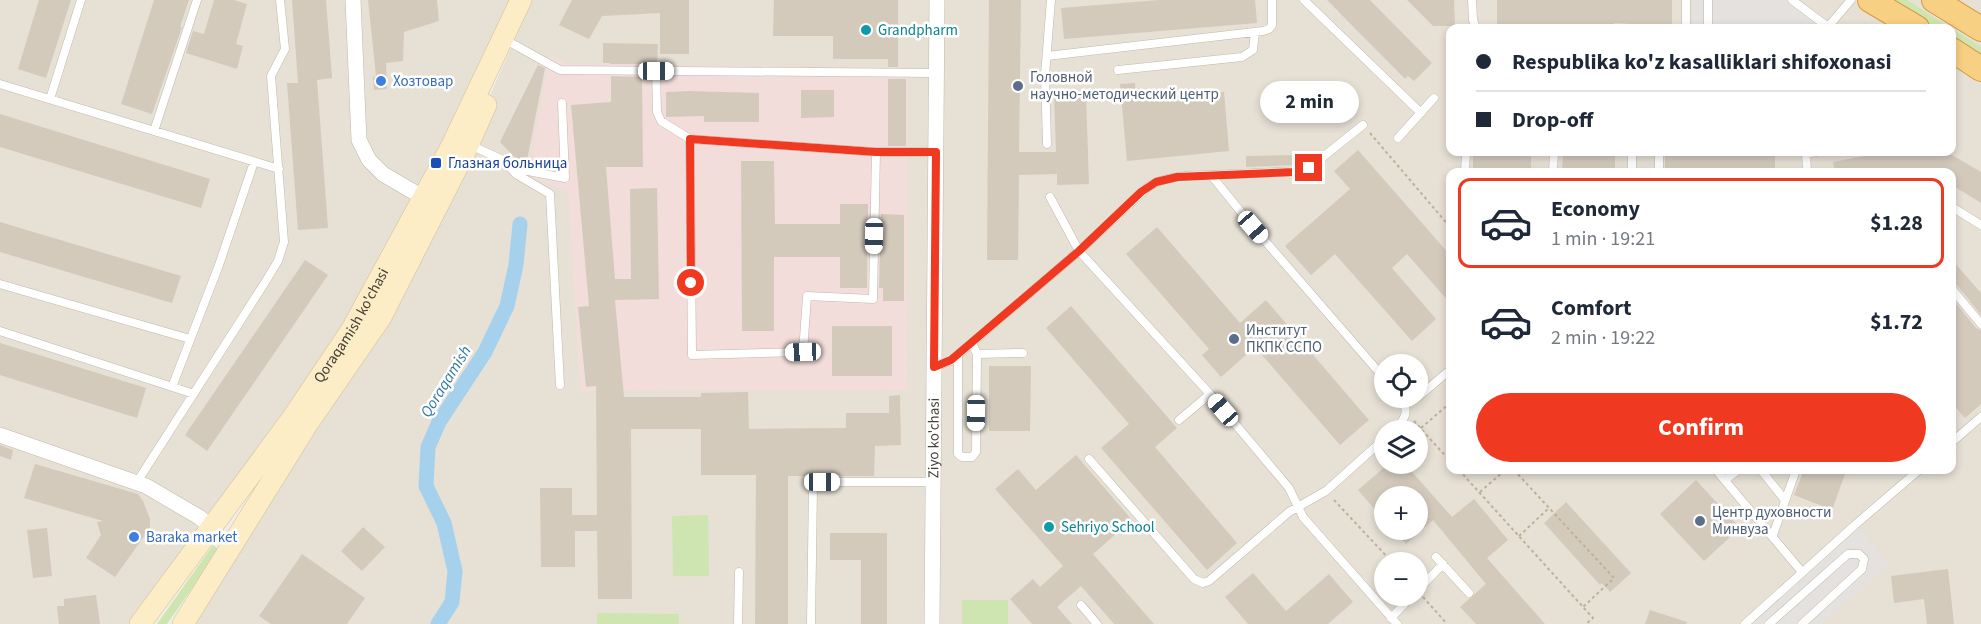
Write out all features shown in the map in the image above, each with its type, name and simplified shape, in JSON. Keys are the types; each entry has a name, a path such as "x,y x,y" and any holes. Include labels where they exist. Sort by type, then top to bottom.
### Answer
{"highway":[{"path":"1870,0 1910,24"},
{"path":"1934,0 1981,29"},
{"path":"1956,53 1981,69"}],"main road":[{"name":"Qoraqamish ko'chasi","path":"183,624 308,423 381,317 460,145 520,0"},
{"name":"Qoraqamish ko'chasi","path":"140,624 291,420 352,329 426,194 460,145 513,44 532,0"}],"street":[{"path":"353,0 359,140 369,160 383,174 426,194"},
{"name":"Ziyo ko'chasi","path":"932,624 937,0"},
{"path":"0,435 137,482 190,512 212,528"}],"lane":[{"path":"50,99 81,0"},
{"path":"154,131 196,0"},
{"path":"137,482 278,261 285,242 271,76 285,49 280,0"},
{"path":"1047,144 1045,75 1052,0"},
{"path":"1047,56 1269,29 1272,25 1272,0"},
{"path":"1304,0 1421,113"},
{"path":"1472,0 1474,24"},
{"path":"1686,0 1686,24"},
{"path":"1708,0 1708,24"},
{"path":"1792,0 1823,24"},
{"path":"1831,24 1851,0"},
{"path":"1118,70 1242,57 1253,50 1256,32"},
{"path":"513,44 560,70 936,73"},
{"path":"656,71 657,112 661,121 690,139 876,152 936,152"},
{"path":"0,84 279,169"},
{"path":"1398,138 1434,98"},
{"path":"511,168 565,178 562,103"},
{"path":"934,367 958,355 1079,251 1141,192 1156,182 1177,177 1301,171 1309,168 1363,125"},
{"path":"690,139 692,355 803,352 807,296 873,299 876,152"},
{"path":"460,145 503,160 516,174 550,195 560,385"},
{"path":"172,387 219,265 255,162"},
{"path":"1211,175 1374,366"},
{"path":"1050,197 1079,251 1209,394 1289,488 1304,518 1394,621 1405,606"},
{"path":"1956,209 1981,225"},
{"path":"0,284 190,339"},
{"path":"1956,294 1981,324"},
{"path":"0,331 194,394"},
{"path":"958,355 958,454 962,457 972,457 976,452 977,354 972,343"},
{"path":"977,354 1023,353"},
{"path":"1428,388 1446,373"},
{"path":"1179,420 1209,394"},
{"path":"1404,420 1406,410"},
{"path":"1956,439 1981,417"},
{"path":"1089,459 1194,579 1203,584 1297,506 1315,499 1326,491 1374,448"},
{"path":"1720,474 1802,572"},
{"path":"1725,480 1733,474"},
{"path":"1764,474 1785,500"},
{"path":"1773,535 1795,474"},
{"path":"1746,624 1914,474"},
{"path":"811,624 813,487 816,483 933,482"},
{"path":"1769,624 1848,554 1859,554 1864,559 1862,569 1802,624"},
{"path":"1436,557 1469,593"},
{"path":"1428,580 1443,564"},
{"path":"738,624 739,572"},
{"path":"1081,605 1097,624"}],"path":[{"path":"1363,125 1446,222"},
{"path":"1428,422 1446,406"},
{"path":"1406,410 1414,420"},
{"path":"1428,436 1446,456"},
{"path":"1463,474 1593,618 1586,624"},
{"path":"1480,492 1500,474"},
{"path":"1518,474 1614,578 1583,607"},
{"path":"1326,491 1383,552"},
{"path":"1519,536 1549,508"},
{"path":"1428,602 1447,624"}],"shaded area":[{"path":"0,0 521,0 352,329 140,624 0,624"},
{"path":"532,0 1981,0 1981,56 1956,32 1956,24 1446,24 1446,156 1956,156 1956,49 1981,65 1981,624 183,624 465,152"},
{"path":"1692,0 1798,0 1835,24 1692,24"},
{"path":"550,55 567,64 908,69 907,390 580,391 568,192 527,175"},
{"path":"1856,524 1890,565 1821,624 1745,624"}],"green space":[{"path":"1888,0 1907,0 1945,24 1927,24"},
{"path":"1956,31 1981,47 1981,58 1956,42"},
{"path":"708,515 709,576 673,576 672,516"},
{"path":"213,545 219,550 167,624 157,624"},
{"path":"962,600 1008,600 1008,624 962,624"},
{"path":"597,613 679,614 679,624 597,624"}],"building":[{"path":"39,0 71,0 46,78 18,69"},
{"path":"154,0 189,0 152,114 121,104"},
{"path":"214,0 234,0 247,4 236,44 243,46 237,69 186,53 193,31 204,34"},
{"path":"292,0 326,0 332,78 317,80 328,228 298,230 287,83 298,83"},
{"path":"368,0 437,0 439,21 404,32 403,61 386,63 387,89 374,90 373,77 376,76"},
{"path":"572,0 689,0 689,54 660,54 660,13 602,16 589,39 559,25"},
{"name":"Grandpharm","path":"774,0 898,0 898,67 888,67 888,59 833,59 833,36 773,36"},
{"path":"989,0 1021,0 1019,152 1056,152 1054,96 1086,95 1089,184 1057,185 1057,174 1019,175 1018,260 987,260"},
{"path":"1159,0 1255,0 1257,23 1064,39 1061,8"},
{"path":"1327,0 1370,0 1432,63 1414,81 1408,76 1405,79"},
{"path":"1407,0 1454,0 1455,24 1433,26"},
{"path":"1497,0 1672,0 1672,24 1497,24"},
{"path":"603,43 658,44 657,64 603,63"},
{"path":"538,65 545,68 526,165 521,164 500,142"},
{"path":"611,76 642,77 643,167 606,167 615,279 631,279 630,189 657,188 659,299 615,300 624,397 701,397 701,393 748,392 749,429 846,428 846,413 889,413 889,396 900,395 901,445 875,446 874,476 788,476 788,624 755,624 756,475 701,475 701,429 631,429 632,599 598,599 597,531 575,531 575,567 541,567 540,488 572,488 572,515 597,515 596,386 586,387 578,307 589,306 571,105 611,102"},
{"path":"888,79 906,79 906,146 888,146"},
{"path":"1135,83 1136,99 1224,92 1229,151 1127,161 1120,84"},
{"path":"801,90 834,90 834,117 801,118"},
{"path":"666,92 759,93 759,122 704,122 704,116 666,117"},
{"path":"0,114 210,179 201,208 0,147"},
{"path":"1358,150 1446,250 1446,298 1407,254 1392,268 1436,319 1412,341 1335,254 1311,275 1285,246 1350,189 1334,171"},
{"path":"1297,155 1297,165 1246,167 1246,156"},
{"path":"1473,156 1531,156 1531,168 1473,168"},
{"path":"1563,156 1615,156 1615,168 1562,168"},
{"path":"1665,156 1775,156 1775,168 1665,168"},
{"path":"1864,156 1954,156 1981,172 1981,203 1956,187 1956,168 1834,168 1833,162"},
{"path":"741,161 774,161 775,224 840,224 840,204 868,204 867,288 840,288 840,257 774,257 774,331 742,331"},
{"path":"881,214 904,215 904,301 883,301 883,288 879,288"},
{"path":"0,222 181,276 172,303 0,252"},
{"path":"1157,227 1240,323 1266,300 1369,420 1340,445 1255,347 1221,377 1202,355 1209,349 1126,254"},
{"path":"305,260 328,275 207,451 185,435"},
{"path":"1956,265 1981,293 1981,315 1957,285"},
{"path":"1956,303 1976,328 1981,330 1981,404 1965,418 1956,408"},
{"path":"1071,306 1177,428 1155,447 1237,543 1207,570 1101,448 1129,424 1046,328"},
{"path":"832,326 892,326 892,376 832,376"},
{"path":"0,343 146,388 137,418 0,375"},
{"path":"989,366 1031,366 1030,431 989,431"},
{"path":"0,445 13,450 11,460 0,456"},
{"name":"Sehriyo School","path":"1076,455 1132,520 1093,554 1154,624 1114,624 1081,586 1057,607 1072,624 1032,624 1010,599 1033,579 1040,587 1063,566 995,489 1018,469 1036,490"},
{"path":"35,464 138,494 143,501 150,519 150,528 115,577 86,558 101,535 97,522 103,521 24,498"},
{"path":"1376,474 1414,474 1425,486 1374,486 1374,508 1358,490"},
{"path":"1802,474 1845,474 1832,510 1794,495"},
{"name":"Центр духовности Минвуза","path":"1696,480 1740,528 1704,561 1660,514"},
{"path":"1428,490 1452,517 1474,499 1508,540 1487,558 1545,624 1476,624 1460,607 1486,584 1433,520 1428,524"},
{"path":"1566,502 1631,573 1610,592 1602,583 1600,585 1544,523"},
{"path":"363,527 385,547 362,571 341,551"},
{"path":"47,528 52,576 33,578 27,530"},
{"path":"830,533 887,533 887,624 861,624 861,560 830,560"},
{"path":"302,554 365,598 347,624 271,624 259,616"},
{"path":"1948,569 1954,624 1927,624 1924,599 1894,603 1891,576"},
{"path":"1253,573 1286,611 1329,574 1353,602 1328,624 1248,624 1225,597"},
{"path":"96,595 100,624 59,624 57,606 64,606 64,599"},
{"path":"1650,610 1687,622 1686,624 1645,624"}],"waterway":[{"name":"Qoraqamish","path":"438,624 452,602 455,571 444,523 426,486 428,447 439,422 485,352 507,306 516,265 520,224"}],"place":[{"name":"Grandpharm","path":"866,30"},
{"name":"Хозтовар","path":"381,81"},
{"name":"Головной научно-методический центр","path":"1018,86"},
{"name":"Глазная больница","path":"436,163"},
{"name":"Институт ПКПК ССПО","path":"1234,339"},
{"name":"Центр духовности Минвуза","path":"1700,521"},
{"name":"Sehriyo School","path":"1049,527"},
{"name":"Baraka market","path":"134,537"}],"route":[{"path":"691,283 690,139 876,152 936,152 934,367 951,360 1079,251 1141,192 1156,182 1177,177 1293,172 1309,168"}]}
